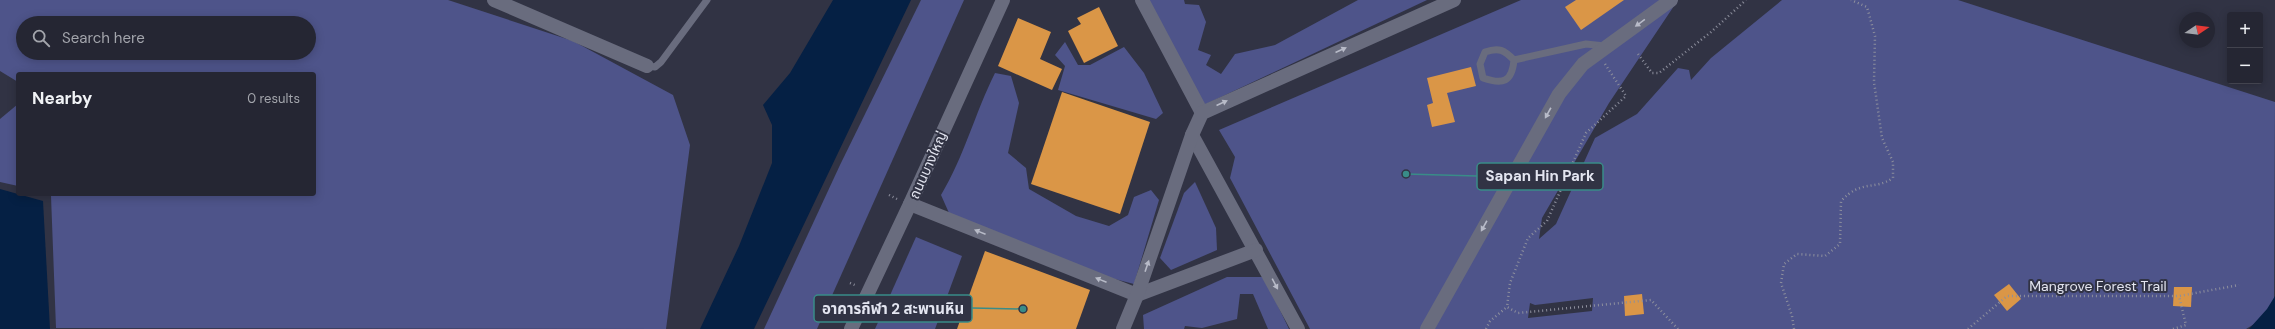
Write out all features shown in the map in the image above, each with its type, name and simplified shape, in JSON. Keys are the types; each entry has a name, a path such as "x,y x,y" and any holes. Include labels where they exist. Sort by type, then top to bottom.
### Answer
{"street":[{"path":"494,0 647,66"},
{"name":"ถนนบางใหญ่","path":"851,329 1003,0"},
{"path":"1142,0 1202,112"},
{"path":"1123,329 1137,295 1192,135 1202,112 1454,0"},
{"path":"1427,329 1559,94 1583,64 1671,0"},
{"path":"1192,135 1298,329"},
{"path":"910,204 1137,295 1256,250"}],"lane":[{"path":"647,66 655,67 661,62 707,0"},
{"path":"1514,60 1586,44 1608,46"},
{"path":"1495,49 1505,51 1514,60 1513,73 1506,80 1497,83 1483,78 1480,64 1485,52 1495,49"}],"path":[{"path":"1638,54 1652,73 1660,73 1711,32 1746,0"},
{"path":"1794,329 1792,316 1782,284 1784,264 1797,254 1825,256 1840,244 1841,201 1850,191 1866,185 1885,183 1893,178 1893,162 1882,138 1874,82 1875,36 1867,7 1850,0"},
{"path":"1486,329 1490,321 1507,307 1510,283 1528,238 1548,221 1586,133 1626,96 1611,74"},
{"name":"Mangrove Forest Trail","path":"1968,329 2007,296 2179,296 2239,285"},
{"path":"2179,296 2186,325 2184,329"},
{"path":"1507,307 1518,313 1651,300 1678,329"},
{"path":"2173,329 2186,325"}],"shaded area":[{"path":"0,0 448,0 573,41 673,95 690,145 666,329 56,328 51,196 316,196 316,72 16,72 16,81 0,71"},
{"path":"833,0 911,0 754,329 700,329 739,246 772,163 772,125 763,105 790,73"},
{"path":"921,0 964,0 817,329 764,329 840,165"},
{"path":"1148,0 1184,0 1185,4 1199,5 1206,22 1198,50 1211,55 1206,65 1221,74 1235,54 1275,45 1358,0 1427,0 1204,105"},
{"path":"1521,0 1678,0 1609,103 1542,218 1539,239 1556,224 1595,138 1637,114 1678,68 1689,70 1691,80 1711,58 1782,0 1958,0 2275,102 2274,312 2246,329 1310,329 1230,178 1235,157 1219,130","holes":["1593,298 1592,311 1528,318 1530,303 1535,305"]},
{"path":"1065,42 1078,65 1090,65 1124,47 1144,73 1163,113 1156,119 1058,90 1065,66 1055,55"},
{"path":"995,73 1011,76 1019,103 1008,153 1026,168 1029,189 1076,216 1109,226 1128,215 1134,197 1151,190 1159,200 1134,284 1103,276 949,213 941,195 956,166"},
{"path":"16,106 16,186 0,182 0,119"},
{"path":"1195,182 1216,228 1217,250 1171,270 1160,258 1184,193"},
{"path":"0,189 16,193 16,196 25,196 43,201 50,329 0,329"},
{"path":"916,237 962,256 935,329 875,329"},
{"path":"1227,277 1264,277 1289,329 1268,329 1253,294 1240,294 1237,319 1202,328 1185,326 1184,329 1144,329 1143,315"},
{"path":"2275,296 2275,329 2249,329 2267,309"}],"building":[{"path":"1576,0 1624,0 1581,30 1565,7"},
{"path":"1099,7 1118,46 1084,63 1068,31 1081,24 1077,18"},
{"path":"1018,18 1051,32 1040,59 1062,69 1052,90 998,66"},
{"path":"1471,67 1476,86 1447,93 1455,122 1432,127 1427,105 1433,103 1427,78"},
{"path":"1062,92 1150,122 1120,214 1031,184"},
{"path":"985,251 1090,290 1076,329 957,329"},
{"path":"2009,284 2021,299 2007,311 1994,295"},
{"path":"2174,287 2192,287 2191,307 2173,306"},
{"path":"1642,294 1644,314 1625,316 1624,296"}],"place":[{"name":"Sapan Hin Park","path":"1406,174"},
{"name":"อาคารกีฬา 2 สะพานหิน","path":"1023,309"}]}
